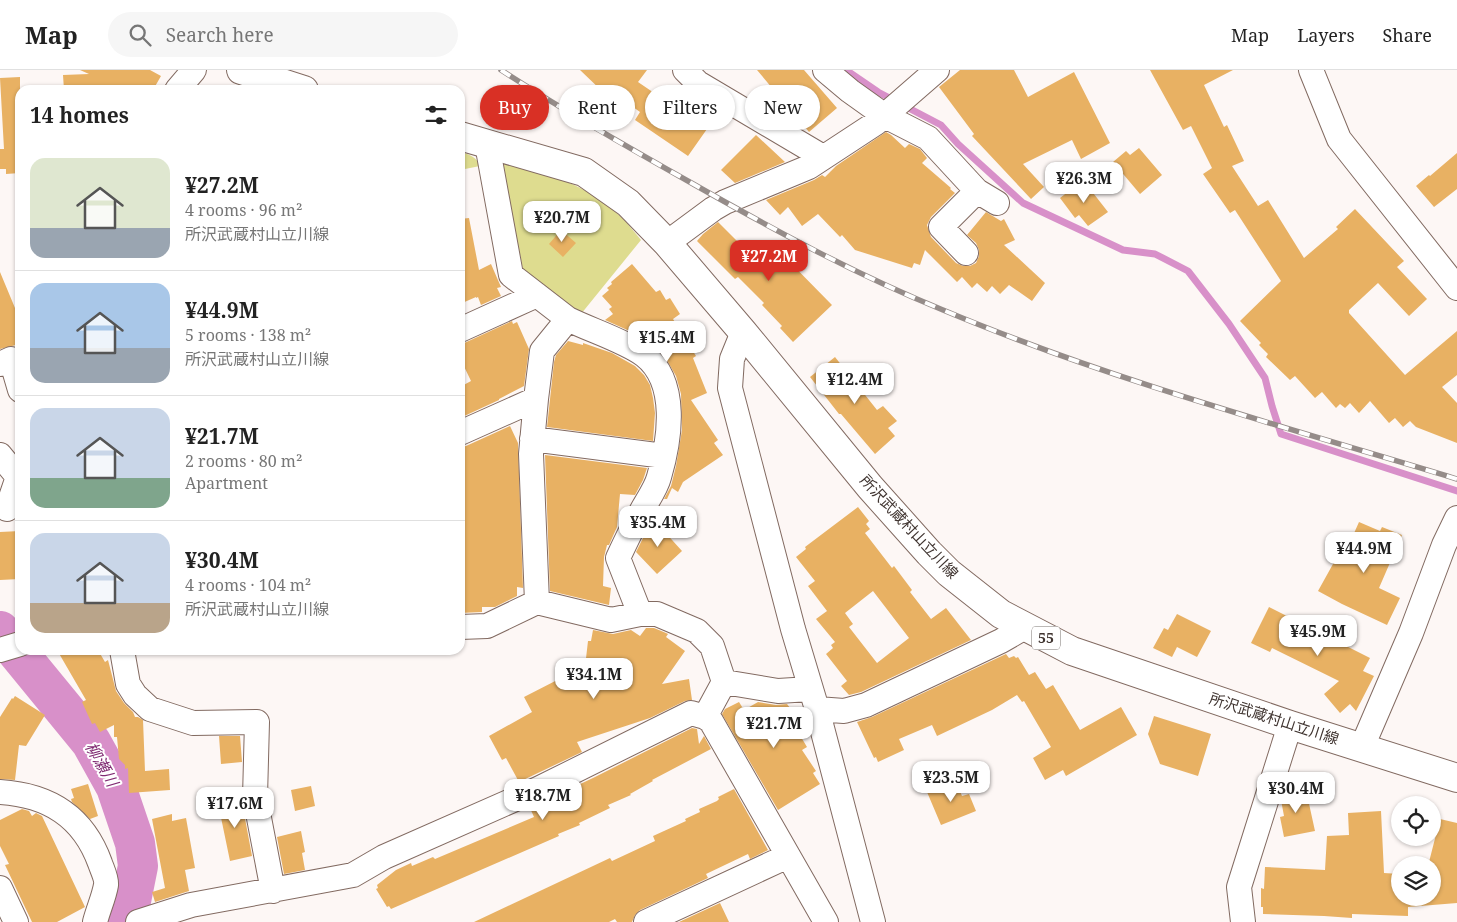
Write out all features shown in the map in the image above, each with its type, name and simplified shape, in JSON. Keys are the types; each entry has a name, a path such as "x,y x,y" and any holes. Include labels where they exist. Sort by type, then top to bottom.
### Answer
{"main road":[{"path":"241,70 288,85"},
{"name":"所沢武蔵村山立川線","path":"465,137 584,172 628,203 667,243 743,332 870,487 949,574 1001,614 1072,650 1290,725 1457,778"}],"street":[{"path":"181,85 194,70"},
{"path":"685,70 698,83 823,157"},
{"path":"825,70 850,91 886,116 928,138 987,197 941,227 966,253"},
{"path":"667,243 719,206 808,167 886,116 937,70"},
{"path":"1311,70 1339,139 1457,288"},
{"path":"487,144 511,275 568,319 644,356 658,372 666,388 669,410 669,438 659,478 618,558 640,614"},
{"path":"465,328 537,295"},
{"path":"537,602 530,454 536,399 542,351 568,319"},
{"path":"743,332 732,359 730,388 792,629 813,699 873,922"},
{"path":"10,360 15,375"},
{"path":"465,431 536,399"},
{"path":"532,439 664,456"},
{"path":"0,455 15,468"},
{"path":"7,509 15,484"},
{"path":"1362,747 1410,633 1444,544 1457,518"},
{"path":"465,627 487,626 537,602 612,620 640,614 657,614 697,630 712,646 724,682 705,717"},
{"path":"724,682 778,690 813,699 844,710 866,705 1001,641 1025,627"},
{"path":"0,650 15,646"},
{"path":"123,655 128,684 134,695 150,709 193,723 257,722 256,797 273,891"},
{"path":"138,922 190,905 353,876 384,857 538,789 691,713 711,721 826,922"},
{"path":"1243,922 1239,887 1290,725"},
{"path":"0,792 14,793 48,802 70,816 94,847 107,883 95,922"},
{"path":"646,922 788,856"},
{"path":"0,888 16,922"}],"shaded area":[{"path":"465,153 477,160 480,166 465,169"},
{"path":"502,162 549,175 580,188 607,205 623,219 641,240 581,314 523,270"}],"building":[{"path":"80,70 150,70 161,76 156,85 64,85 63,75 89,74"},
{"path":"580,70 647,70 638,82 645,87 645,127 635,120 640,112 635,108 635,85 596,85"},
{"path":"757,70 804,70 817,85 770,85"},
{"path":"960,70 1014,70 1028,97 1074,72 1110,143 1081,159 1072,140 1023,164 1044,187 1031,199 972,136 974,134 939,87"},
{"path":"1150,70 1233,70 1204,85 1224,127 1227,125 1244,161 1232,166 1258,206 1268,200 1304,258 1338,229 1336,227 1355,209 1404,261 1397,267 1427,299 1409,316 1378,283 1349,310 1349,313 1405,375 1457,331 1457,375 1442,387 1457,403 1457,443 1416,427 1410,421 1403,427 1395,418 1389,423 1370,401 1359,413 1350,403 1345,408 1340,404 1336,408 1322,392 1315,398 1295,376 1290,380 1266,357 1268,354 1259,345 1261,343 1240,321 1281,281 1235,210 1230,213 1203,174 1212,168 1191,126 1183,130"},
{"path":"20,77 20,85 15,85 15,173 6,174 6,169 0,169 0,149 4,149 0,78"},
{"path":"820,88 837,108 820,123"},
{"path":"650,130 706,130 688,156"},
{"path":"886,132 905,148 909,144 920,149 927,158 922,163 955,193 931,217 927,225 931,237 956,263 970,266 976,263 979,250 976,243 967,235 986,212 1001,221 1004,219 1015,240 1004,245 1045,283 1032,301 1009,285 1000,294 992,286 987,292 977,283 972,288 962,277 957,282 925,250 920,265 914,263 912,268 855,250 842,235 840,237 818,214 802,226 788,207 780,215 766,200 822,175 825,177 836,166"},
{"path":"756,135 785,162 735,183 721,170"},
{"path":"1139,148 1162,175 1140,194 1113,162 1126,151 1130,155"},
{"path":"1457,153 1457,189 1434,207 1416,186"},
{"path":"1083,180 1108,212 1088,226 1079,215 1075,218 1060,198"},
{"path":"465,218 469,218 479,270 491,264 501,287 497,288 501,296 481,305 478,297 465,302"},
{"path":"718,222 758,262 774,246 832,305 793,342 780,328 782,326 762,305 764,303 738,277 735,279 697,241"},
{"path":"561,230 576,243 563,257 549,244"},
{"path":"632,264 656,292 660,290 666,300 670,298 680,314 673,319 696,356 693,358 707,393 691,400 718,440 714,443 723,455 683,482 678,492 672,488 667,499 664,499 671,486 682,430 681,394 676,376 665,357 652,344 634,333 605,320 613,314 609,309 612,307 602,296 609,290 607,288 612,284 611,282"},
{"path":"0,272 15,308 15,345 0,349"},
{"path":"512,321 513,324 517,322 529,349 524,386 465,416 465,384 471,381 465,368 465,343"},
{"path":"568,341 583,345 583,343 612,353 635,366 644,375 650,385 653,398 655,413 653,441 547,427 554,362 556,355"},
{"path":"835,357 877,410 883,406 897,421 888,428 895,436 875,454 839,414 810,377"},
{"path":"510,426 518,443 523,588 517,587 517,596 495,607 482,607 482,612 465,613 465,446"},
{"path":"545,455 647,468 635,495 620,494 617,527 609,545 607,545 604,557 603,586 611,588 609,605 550,591"},
{"path":"858,507 869,521 866,524 870,529 865,533 892,568 894,566 912,590 910,592 931,619 946,608 971,640 861,692 849,695 841,686 847,681 826,654 833,648 831,645 835,642 816,619 827,611 808,586 815,581 796,557 806,549 805,547","holes":["873,591 909,638 877,663 849,627 853,624 845,613"]},
{"path":"654,520 682,551 657,574 636,552 650,524"},
{"path":"1359,522 1380,531 1382,527 1402,535 1379,588 1400,598 1387,625 1318,591 1338,555 1343,558"},
{"path":"15,531 15,579 0,580 0,532"},
{"path":"1269,607 1370,658 1363,671 1374,676 1356,711 1350,704 1340,713 1324,694 1339,681 1272,648 1270,652 1251,643"},
{"path":"1177,614 1211,631 1197,657 1177,647 1172,657 1153,648 1164,628 1168,630"},
{"path":"646,628 654,628 668,634 666,637 685,651 662,684 689,679 692,700 685,701 650,718 577,742 582,752 519,782 506,758 502,760 489,736 532,712 524,697 565,676 567,664 585,667 588,641 591,641 593,630 613,634 631,630 640,636"},
{"path":"1006,654 1009,658 1018,657 1029,675 1035,672 1046,689 1053,685 1080,730 1121,707 1137,735 1066,776 1063,770 1045,780 1033,758 1051,747 1024,701 1022,702 1017,695 992,710 937,736 932,725 899,739 904,750 878,762 876,757 874,758 857,722 872,717"},
{"path":"60,655 101,655 105,662 108,660 116,691 135,717 143,720 145,771 169,769 170,790 129,793 128,768 125,769 125,765 119,759 117,737 114,737 114,725 100,732 95,723 92,724 82,702 86,700"},
{"path":"15,696 45,715 26,746 19,745 15,780 0,779 0,717"},
{"path":"739,702 744,710 758,702 776,705 787,704 794,713 792,715 804,735 801,737 807,747 802,750 816,771 813,773 820,784 778,810 722,714 725,709"},
{"path":"1154,716 1211,734 1198,776 1160,764 1148,734"},
{"path":"692,728 697,729 699,744 704,736 711,749 652,780 631,795 608,805 610,808 579,823 580,825 558,834 559,836 391,909 389,906 387,907 376,889 378,888 377,885 396,870 411,863 412,866 433,857 435,859 534,817 530,808"},
{"path":"219,736 240,736 242,762 221,764"},
{"path":"956,781 962,796 969,794 976,811 941,825 927,792"},
{"path":"88,784 98,816 90,819 71,799 74,798 71,789"},
{"path":"311,786 315,806 295,811 291,790"},
{"path":"734,789 768,850 750,859 748,854 706,874 708,878 640,910 632,922 617,922 615,919 609,922 474,922 610,858 612,861 655,841 653,836 686,821 685,819 700,812 699,809 717,801 718,797"},
{"path":"1306,790 1315,831 1284,837 1280,817 1284,816 1282,795"},
{"path":"241,797 252,856 230,861 218,803"},
{"path":"22,809 29,811 32,816 36,813 42,816 85,907 57,922 32,922 5,865 9,864 0,846 0,820"},
{"path":"1381,811 1384,873 1391,873 1391,906 1420,906 1408,907 1408,916 1352,914 1352,918 1263,914 1261,888 1264,889 1265,867 1325,870 1327,836 1349,835 1348,813"},
{"path":"172,814 172,821 186,818 195,868 185,870 189,891 155,902 152,892 165,888 152,819"},
{"path":"1441,819 1457,823 1457,903 1441,904 1441,856 1431,856 1433,846 1441,846"},
{"path":"301,831 305,852 302,853 305,870 284,874 277,837"},
{"path":"720,903 729,922 679,922"}],"waterway":[{"path":"846,70 878,92 941,125 958,144 1023,203 1123,250 1155,254 1188,271 1229,324 1265,378 1281,434 1457,491"},
{"name":"柳瀬川","path":"0,631 15,649"},
{"name":"柳瀬川","path":"20,655 91,742 116,787 135,843 138,866 125,922"}],"railway":[{"path":"501,70 597,129 756,219 817,252 943,310 1070,359 1134,381 1457,479"}]}
